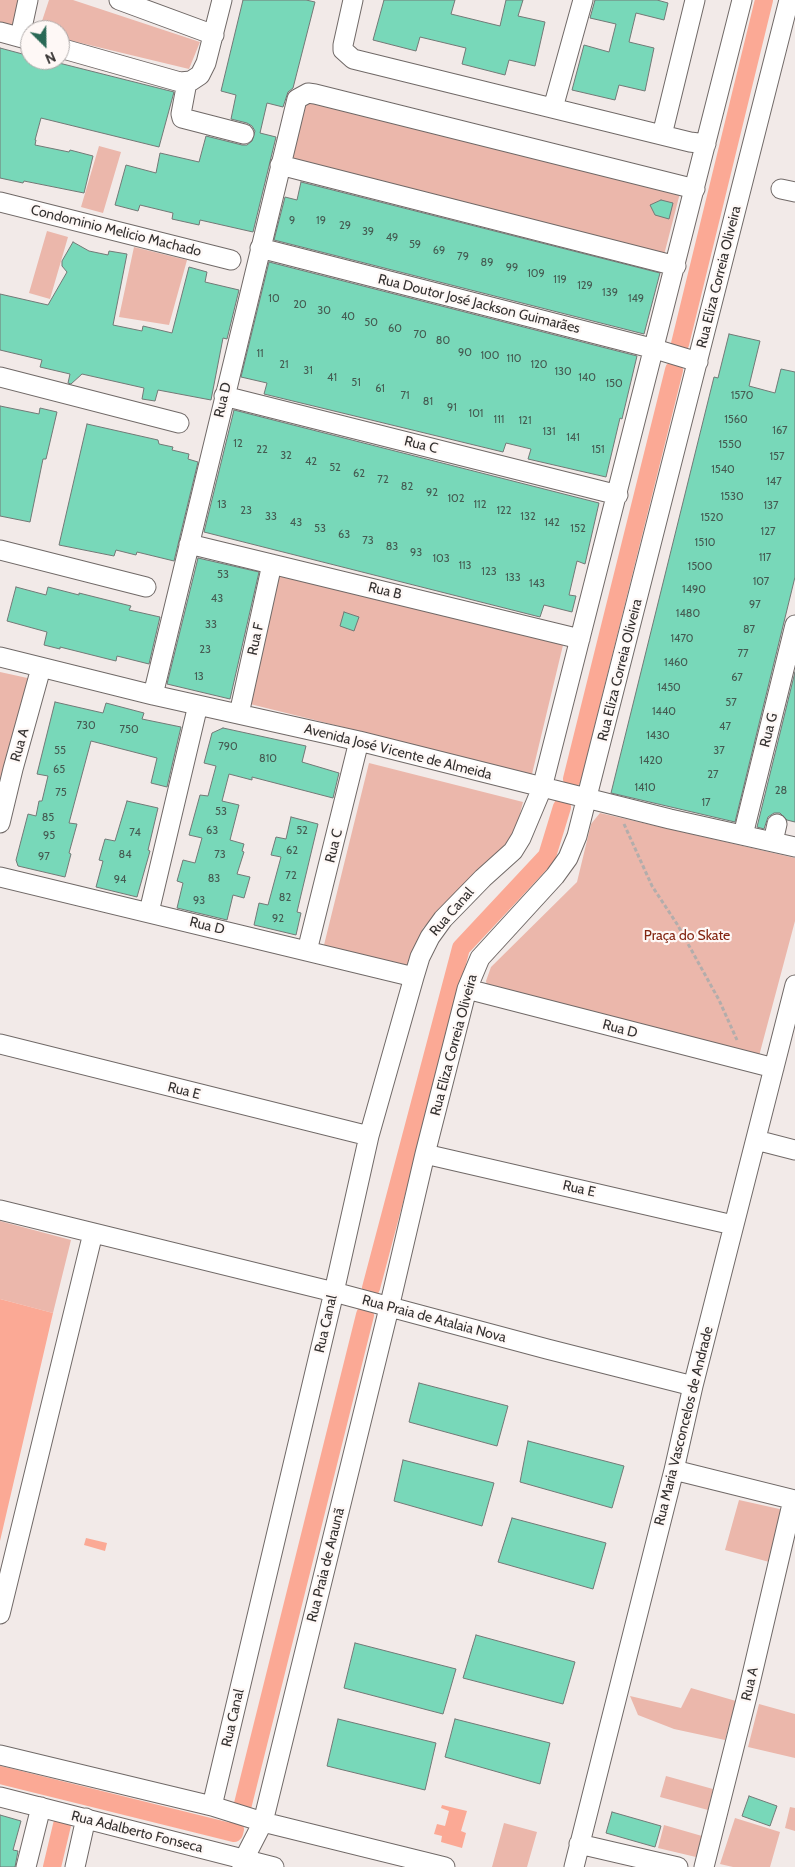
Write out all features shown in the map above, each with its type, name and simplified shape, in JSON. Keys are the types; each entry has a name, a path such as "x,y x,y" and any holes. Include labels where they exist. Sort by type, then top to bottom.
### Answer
{"street":[{"path":"26,20 28,0"},
{"path":"119,0 214,35"},
{"path":"70,51 180,82 187,82 200,74 214,35 222,0"},
{"path":"353,0 343,45 343,50 353,59 690,142 706,144"},
{"path":"553,108 583,0"},
{"path":"662,135 695,0"},
{"path":"542,788 618,495 742,0"},
{"name":"Rua Eliza Correia Oliveira","path":"389,1308 425,1154 467,989 480,958 555,876 568,858 577,836 698,362 787,42 789,0"},
{"path":"0,32 20,37"},
{"path":"187,82 181,114 182,118 244,134"},
{"name":"Rua D","path":"153,695 297,99 302,95 315,94 695,189"},
{"path":"280,165 676,266"},
{"name":"Condominio Melicio Machado","path":"0,202 231,260"},
{"name":"Rua Doutor José Jackson Guimarães","path":"260,248 655,349 698,362"},
{"path":"0,377 179,423"},
{"name":"Rua C","path":"224,396 618,495"},
{"name":"Rua B","path":"189,544 580,639"},
{"path":"0,550 146,587"},
{"name":"Rua F","path":"239,714 272,564"},
{"name":"Rua G","path":"743,835 795,625"},
{"name":"Avenida José Vicente de Almeida","path":"0,657 153,695 359,741 542,788 743,835 775,833 795,847"},
{"name":"Rua A","path":"0,823 41,668"},
{"path":"149,912 198,705"},
{"name":"Rua C","path":"308,951 359,741"},
{"name":"Rua Canal","path":"212,1806 334,1292 369,1136 420,957 430,936 443,919 513,850 521,838 542,788"},
{"name":"Rua D","path":"0,877 414,977"},
{"name":"Rua D","path":"467,989 774,1068"},
{"name":"Rua Maria Vasconcelos de Andrade","path":"574,1867 674,1470 733,1225 793,996"},
{"name":"Rua E","path":"0,1044 369,1136"},
{"path":"756,1140 795,1150"},
{"name":"Rua E","path":"425,1154 733,1225"},
{"name":"Rua Praia de Atalaia Nova","path":"0,1210 334,1292 389,1308 693,1386"},
{"path":"0,1614 93,1233"},
{"name":"Rua Praia de Araunã","path":"263,1822 389,1308"},
{"path":"674,1470 794,1500"},
{"name":"Rua A","path":"704,1867 748,1696 794,1500"},
{"path":"0,1755 212,1806 263,1822 445,1867"},
{"name":"Rua Adalberto Fonseca","path":"0,1797 86,1818 243,1863 274,1867"},
{"path":"26,1867 41,1807"},
{"path":"75,1867 86,1818"},
{"path":"243,1863 263,1822"},
{"path":"579,1844 678,1867"}],"path":[{"path":"616,806 652,886 677,924 719,1000 746,1061"}],"green space":[{"path":"0,0 22,0 14,31 0,28"},
{"path":"49,0 73,0 200,42 189,69 70,40 70,20 42,20"},
{"path":"305,97 680,193 664,255 289,160"},
{"path":"99,146 121,152 103,213 81,207"},
{"path":"47,231 68,237 50,299 29,293"},
{"path":"134,247 187,260 169,325 119,317"},
{"path":"278,570 564,641 532,774 246,703"},
{"path":"0,672 32,679 0,803"},
{"path":"369,763 523,802 514,837 423,928 409,967 324,945"},
{"name":"Praça do Skate","path":"600,813 795,858 795,921 759,1056 487,986 486,981 491,967 577,882 591,824"},
{"path":"0,1221 71,1240 53,1313 0,1299"},
{"path":"739,1500 784,1510 773,1563 725,1550"},
{"path":"691,1688 736,1701 725,1740 674,1729 638,1715 630,1696 681,1708"},
{"path":"759,1704 795,1714 795,1758 748,1747"},
{"path":"666,1776 713,1789 708,1810 660,1797"},
{"path":"790,1807 795,1808 795,1831 785,1828"},
{"path":"735,1818 780,1832 770,1867 733,1867 720,1864"},
{"path":"504,1823 537,1832 527,1867 492,1867"},
{"path":"664,1825 702,1836 696,1857 658,1848"}],"shaded area":[{"path":"0,1299 53,1313 0,1541"},
{"path":"86,1538 107,1543 105,1551 84,1545"},
{"path":"442,1805 467,1811 461,1831 466,1833 462,1848 441,1842 442,1836 434,1834 437,1824 445,1826 449,1811 441,1808"}],"building":[{"path":"243,0 306,0 315,2 293,88 288,92 283,107 267,103 260,133 276,137 253,232 200,220 199,225 172,219 173,213 140,205 138,211 115,205 126,165 156,173 160,153 199,162 206,136 242,145 247,145 252,141 255,131 252,126 231,119 236,95 221,91"},
{"path":"384,0 455,0 451,14 500,26 506,0 523,0 518,16 545,22 535,66 509,60 505,75 462,64 466,48 420,37 416,51 373,40"},
{"path":"595,0 657,0 668,3 664,20 636,13 629,42 654,48 645,91 619,85 615,100 572,90 584,45 609,52 616,24 590,18"},
{"path":"0,48 20,53 20,70 70,70 70,66 174,92 159,147 41,118 35,145 69,152 70,150 93,156 84,193 0,178"},
{"path":"301,182 660,273 644,334 274,240 285,197 297,200"},
{"path":"661,200 673,203 669,219 655,215 650,205"},
{"path":"73,242 89,251 108,255 109,251 127,254 113,325 142,331 143,326 172,333 189,267 207,272 205,282 239,290 227,339 223,338 211,400 158,390 155,401 142,399 144,388 82,374 71,384 68,383 70,374 40,367 42,360 0,350 0,294 48,305 67,272 62,266 62,261"},
{"path":"269,262 637,356 606,477 528,459 531,449 506,443 503,452 264,394 267,383 241,377"},
{"path":"729,334 760,341 749,386 775,393 781,369 795,372 795,577 735,822 611,793 714,377 718,378"},
{"path":"0,406 39,414 40,408 57,412 46,459 43,459 30,522 0,516"},
{"path":"234,410 599,503 585,564 577,561 569,595 576,596 572,612 544,605 540,617 204,532"},
{"path":"87,424 158,440 159,444 173,447 172,450 189,454 188,459 198,462 174,561 137,552 136,555 116,550 114,556 59,545"},
{"path":"198,558 259,572 230,699 167,684"},
{"path":"16,587 46,595 48,587 79,595 79,593 131,606 129,610 160,617 149,664 117,656 116,661 60,647 60,649 44,645 47,632 7,621"},
{"path":"344,612 359,617 354,631 340,626"},
{"path":"795,672 795,822 787,820 780,813 774,813 768,817 764,829 757,827"},
{"path":"55,702 103,713 106,703 144,713 142,719 181,727 167,787 151,783 157,758 91,741 69,823 77,824 65,877 18,866 16,860 28,814 36,816 39,801 42,801 48,776 37,774"},
{"path":"223,728 306,746 302,762 339,773 333,798 252,777 252,780 229,774 222,801 239,805 230,840 244,844 242,851 244,852 237,874 250,877 244,898 233,895 227,920 177,908 183,883 177,881 183,860 195,863 202,838 189,835 200,795 208,796 216,766 204,763 212,733"},
{"path":"127,801 158,808 148,850 150,851 137,897 96,887 103,861 99,860 105,839 115,841"},
{"path":"291,817 318,824 297,912 301,913 296,935 254,925 259,903 268,905 281,857 271,855 276,837 286,839"},
{"path":"419,1383 508,1406 497,1446 409,1422"},
{"path":"528,1441 624,1466 612,1508 520,1482"},
{"path":"403,1460 494,1483 482,1526 394,1501"},
{"path":"512,1518 606,1543 593,1589 498,1562"},
{"path":"476,1635 575,1662 563,1704 463,1678"},
{"path":"355,1643 456,1669 443,1714 344,1688"},
{"path":"338,1719 436,1743 425,1790 327,1766"},
{"path":"455,1719 550,1743 540,1784 445,1757"},
{"path":"749,1796 777,1806 770,1826 742,1816"},
{"path":"612,1812 661,1826 655,1847 606,1833"},
{"path":"0,1815 21,1821 13,1850 18,1851 15,1867 0,1867"}],"waterway":[{"path":"680,344 764,0"},
{"path":"572,779 674,370"},
{"path":"371,1288 461,948 547,856 562,807"},
{"path":"242,1808 365,1315"},
{"path":"0,1775 234,1833 235,1829"},
{"path":"52,1867 62,1825"}]}
